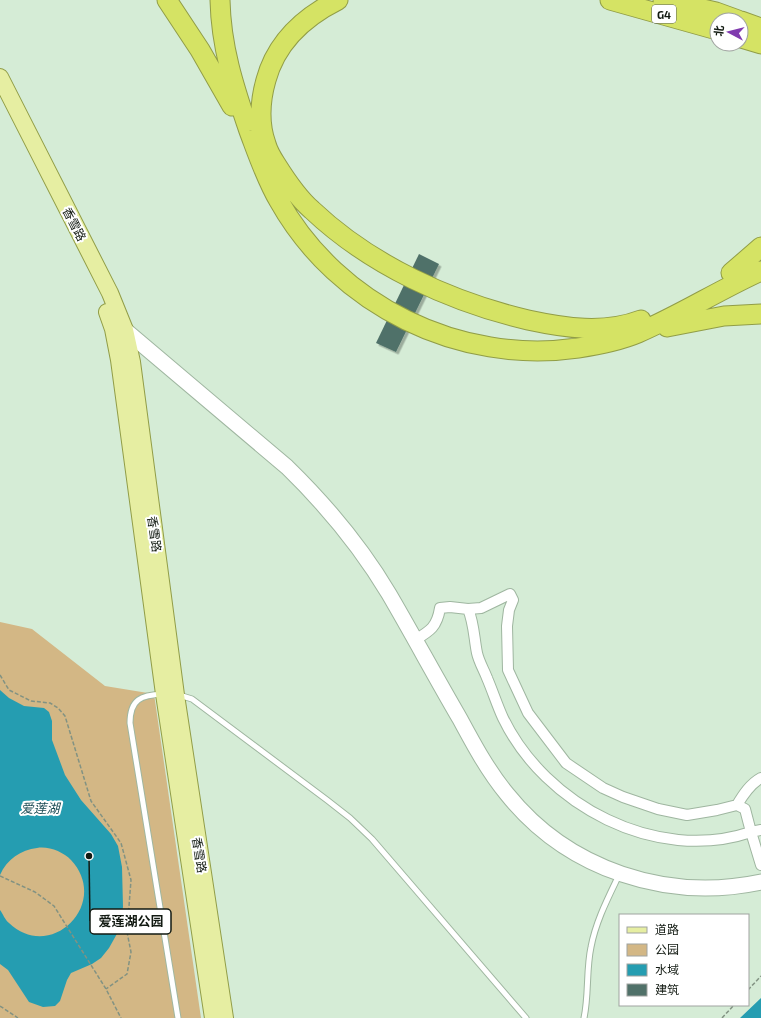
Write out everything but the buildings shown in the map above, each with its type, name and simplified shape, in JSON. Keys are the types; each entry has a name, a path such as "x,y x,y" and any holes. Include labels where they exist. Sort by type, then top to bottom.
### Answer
{"highway":[{"path":"166,0 200,50 261,148 302,201 328,224 364,250 402,273 445,294 516,317 571,328 598,328 623,325 651,316 684,301 731,273 761,259"},
{"path":"220,0 222,25 229,68 241,110 261,148"},
{"path":"229,0 231,24 238,66 271,185 280,202 301,234 335,272 354,288 402,319 427,330 485,346 518,350 552,350 578,348 680,324 724,316 761,314"},
{"path":"261,148 263,133 261,109 264,86 277,52 292,33 316,13 338,0"},
{"name":"G4","path":"610,0 709,20"},
{"name":"G4","path":"663,0 709,18"},
{"path":"688,0 709,16"},
{"path":"749,24 761,28"},
{"path":"749,40 761,44"},
{"path":"731,273 761,247"},
{"path":"637,334 687,310 761,271"}],"main road":[{"name":"香雪路","path":"0,77 110,293 119,330 119,360 170,694 225,1018"},
{"name":"香雪路","path":"0,100 119,330"},
{"name":"香雪路","path":"170,694 213,1018"}],"street":[{"path":"119,330 287,467 305,484 338,522 389,594 478,752 496,781 531,820 558,842 587,860 619,874 655,884 692,888 729,888 761,882"},
{"path":"415,640 431,630 438,620 440,608 482,608 510,594 513,600 508,610 508,670 528,713 566,763 603,788 623,797 658,809 687,815 737,805 745,809 756,831 761,865"},
{"path":"468,609 471,617 477,654 504,720 530,760 554,785 571,798 606,819 640,832 665,838 682,841 734,838 756,831"},
{"path":"737,805 745,791 761,778"}],"lane":[{"path":"178,1018 130,723 132,705 138,699 146,696 170,694 192,699 350,818 372,839 526,1018"},
{"path":"584,1018 590,949 594,932 599,917 619,874"}],"path":[{"path":"0,675 9,690 31,701 50,704 58,708 65,716 91,801 121,843 131,880 127,932 131,952 127,974 106,989"},
{"path":"0,876 35,892 54,906 106,989 121,1018"},
{"path":"749,989 761,976"},
{"path":"0,1006 18,1018"},
{"path":"722,1018 733,1006"}],"green space":[{"path":"0,622 32,629 105,686 154,694 201,1018 0,1018"}],"water":[{"name":"爱莲湖","path":"0,690 9,698 24,706 44,708 49,712 52,721 52,740 65,775 81,800 111,834 118,846 122,867 123,907 118,932 109,948 101,958 92,964 71,973 60,1001 55,1006 43,1007 29,1002 8,970 0,964 0,910 8,922 25,934 42,936 58,932 71,923 80,909 84,894 82,877 68,857 56,850 46,848 31,849 20,853 6,864 0,875"},
{"path":"761,998 761,1018 740,1018"}],"place":[{"name":"爱莲湖公园","path":"89,856"}]}
